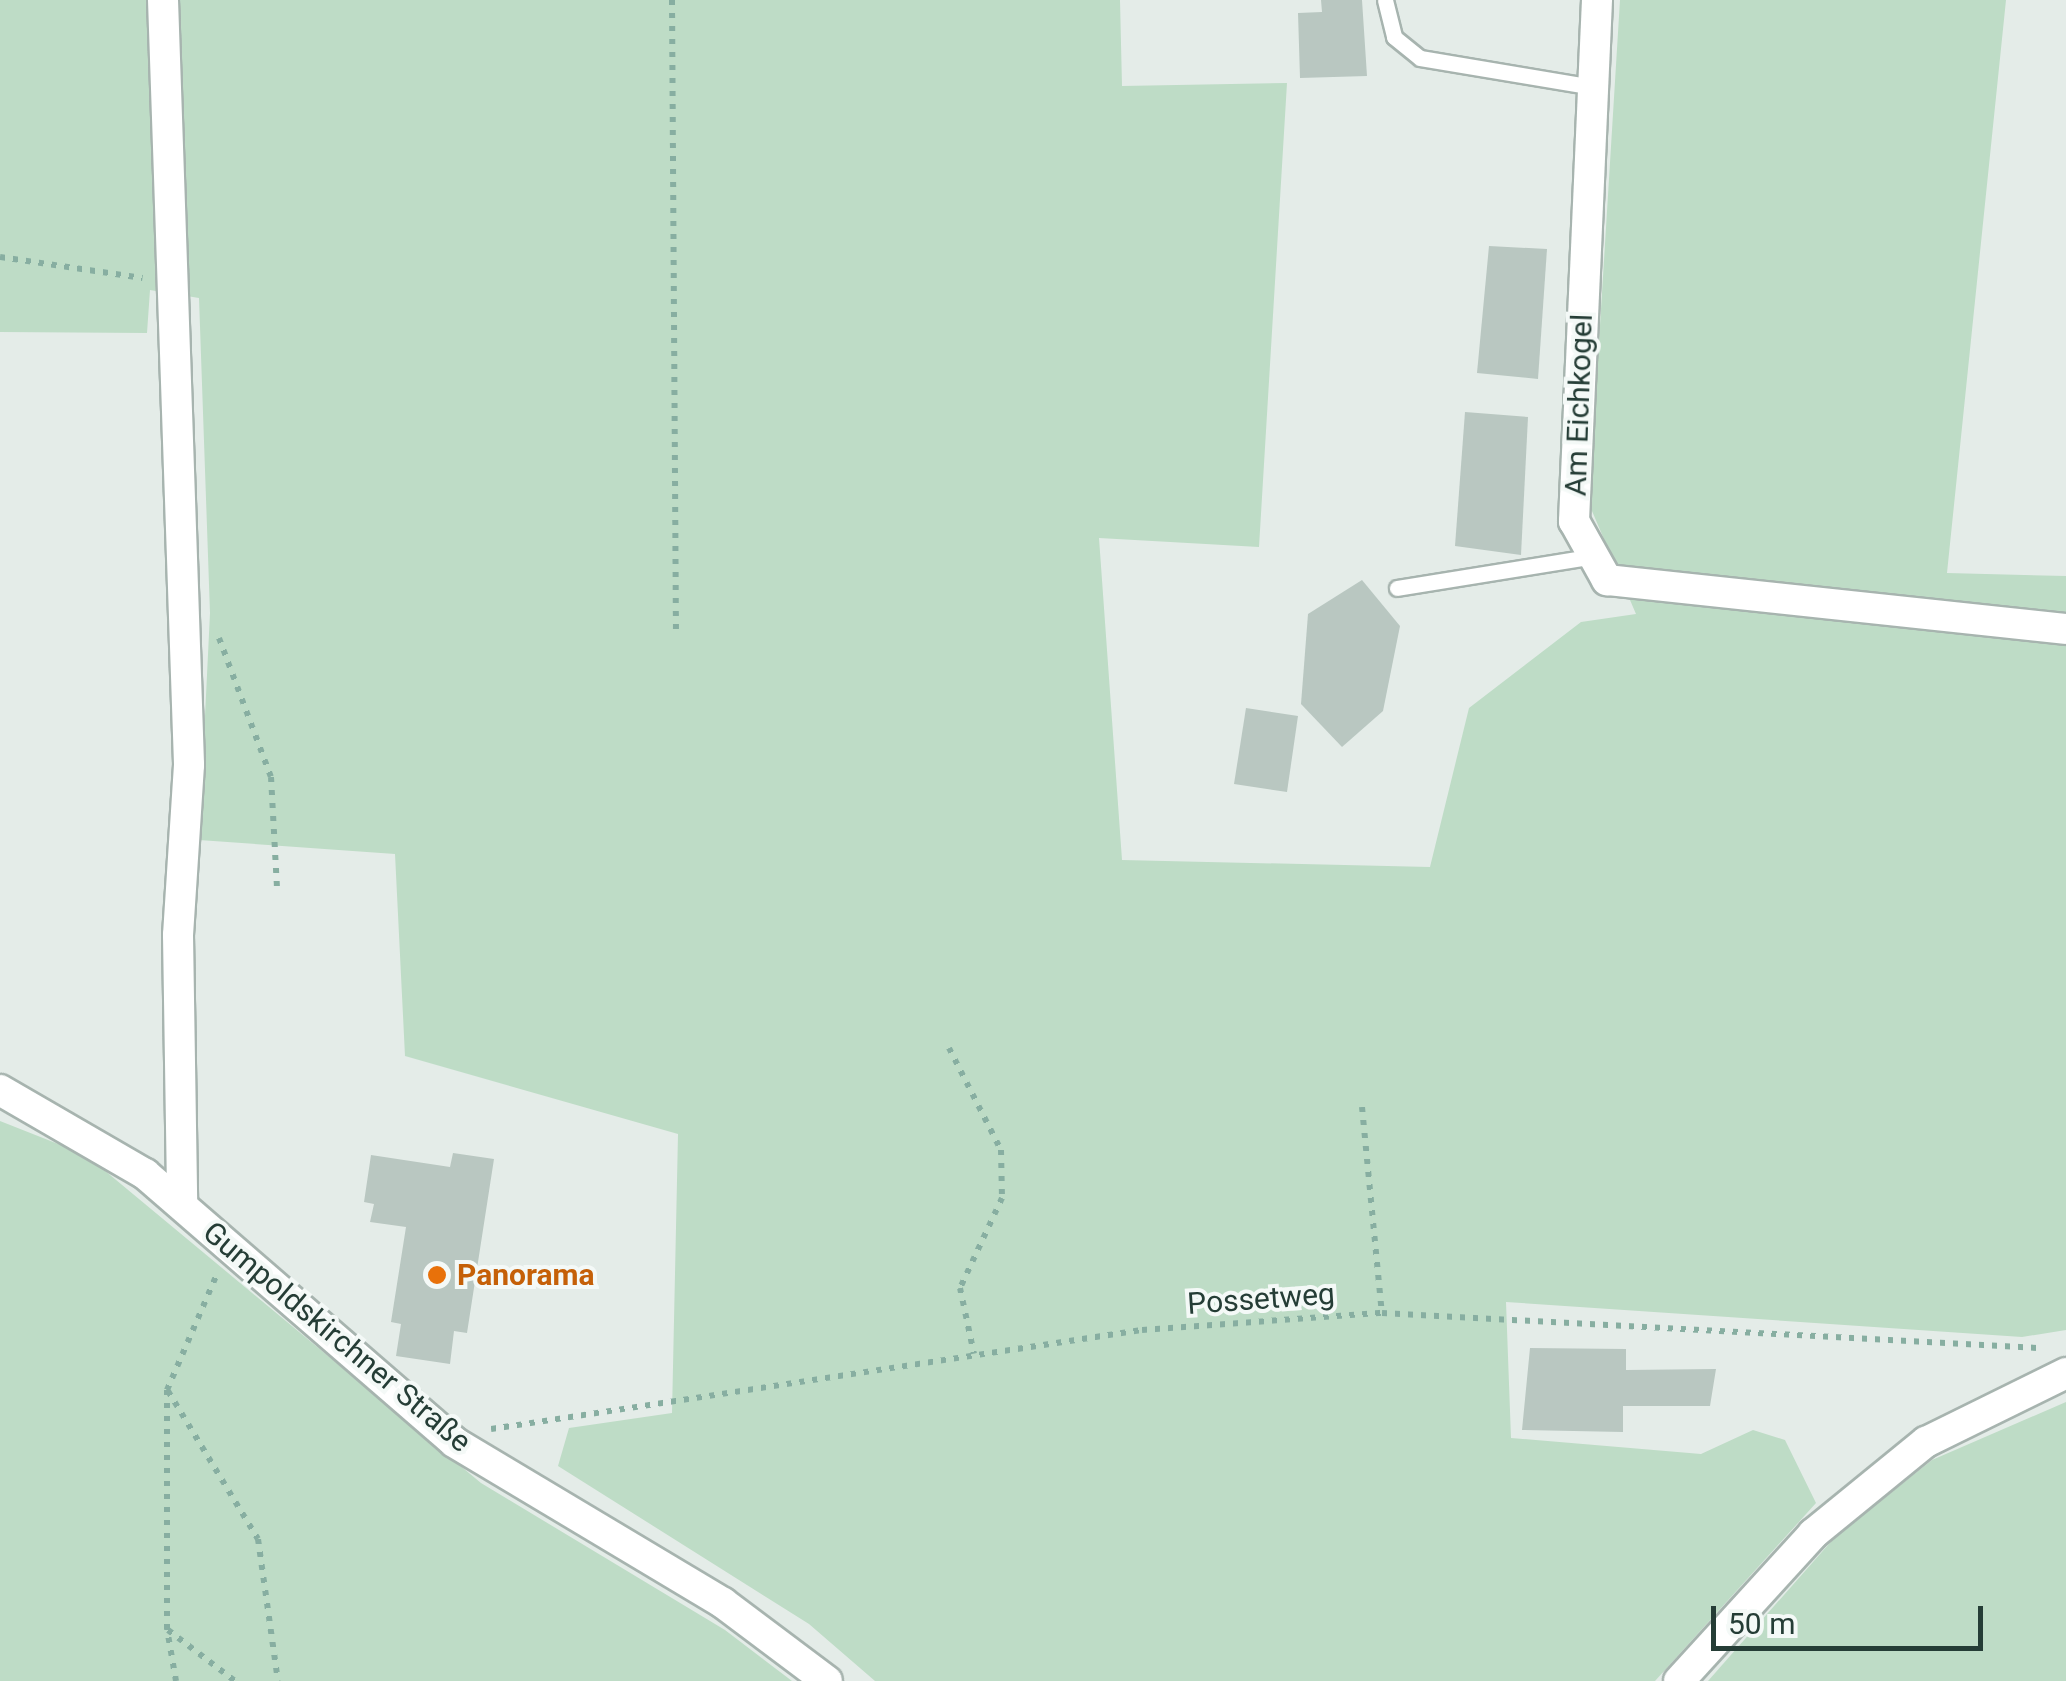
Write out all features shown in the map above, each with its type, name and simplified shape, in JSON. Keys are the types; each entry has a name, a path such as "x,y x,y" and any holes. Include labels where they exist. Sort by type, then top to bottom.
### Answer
{"street":[{"path":"163,0 178,283 185,588 182,1204"},
{"name":"Am Eichkogel","path":"1597,0 1574,521 1607,580 2066,629"},
{"name":"Gumpoldskirchner Straße","path":"0,1090 109,1149 182,1204 454,1442 723,1604 827,1681"},
{"path":"1679,1681 1812,1534 1926,1442 2066,1373"}],"lane":[{"path":"1385,0 1394,37 1420,58 1593,87"},
{"path":"1397,588 1594,556"}],"path":[{"path":"672,0 676,631"},
{"path":"0,257 178,283"},
{"path":"185,588 219,638 271,778 278,888"},
{"path":"950,1048 1002,1150 1002,1198 960,1288 974,1354"},
{"path":"1362,1107 1382,1313"},
{"path":"176,1681 167,1629 167,1390 230,1248"},
{"name":"Possetweg","path":"454,1442 503,1425 974,1354 1382,1313 2050,1348 2066,1373"},
{"path":"167,1390 258,1540 278,1681"},
{"path":"167,1629 235,1681"}],"green space":[{"path":"0,0 1120,0 1122,86 1287,83 1259,547 1099,538 1122,860 1430,867 1469,708 1581,622 1636,614 1589,504 1620,0 2006,0 1947,573 2066,576 2066,1330 2022,1337 1506,1302 1511,1438 1701,1454 1753,1430 1785,1440 1816,1503 1655,1681 875,1681 809,1624 558,1466 569,1428 672,1413 678,1134 405,1056 395,854 199,840 210,613 199,298 150,290 147,333 0,332"},
{"path":"0,1121 86,1155 481,1483 725,1630 792,1681 0,1681"},
{"path":"2066,1402 2066,1681 1708,1681 1835,1537 1932,1460"}],"building":[{"path":"1321,0 1362,0 1367,76 1300,78 1298,13 1322,12"},
{"path":"1489,246 1547,249 1538,379 1477,373"},
{"path":"1465,412 1528,417 1521,555 1455,546"},
{"path":"1362,580 1400,626 1383,711 1342,747 1301,704 1308,614"},
{"path":"1246,708 1298,716 1287,792 1234,784"},
{"name":"Panorama","path":"453,1153 494,1159 467,1333 454,1331 450,1364 396,1356 401,1324 391,1322 406,1227 370,1222 374,1204 364,1202 371,1155 450,1167"},
{"path":"1530,1348 1626,1349 1626,1370 1716,1369 1710,1406 1623,1406 1623,1432 1522,1430"}],"place":[{"name":"Panorama","path":"437,1275"}]}
